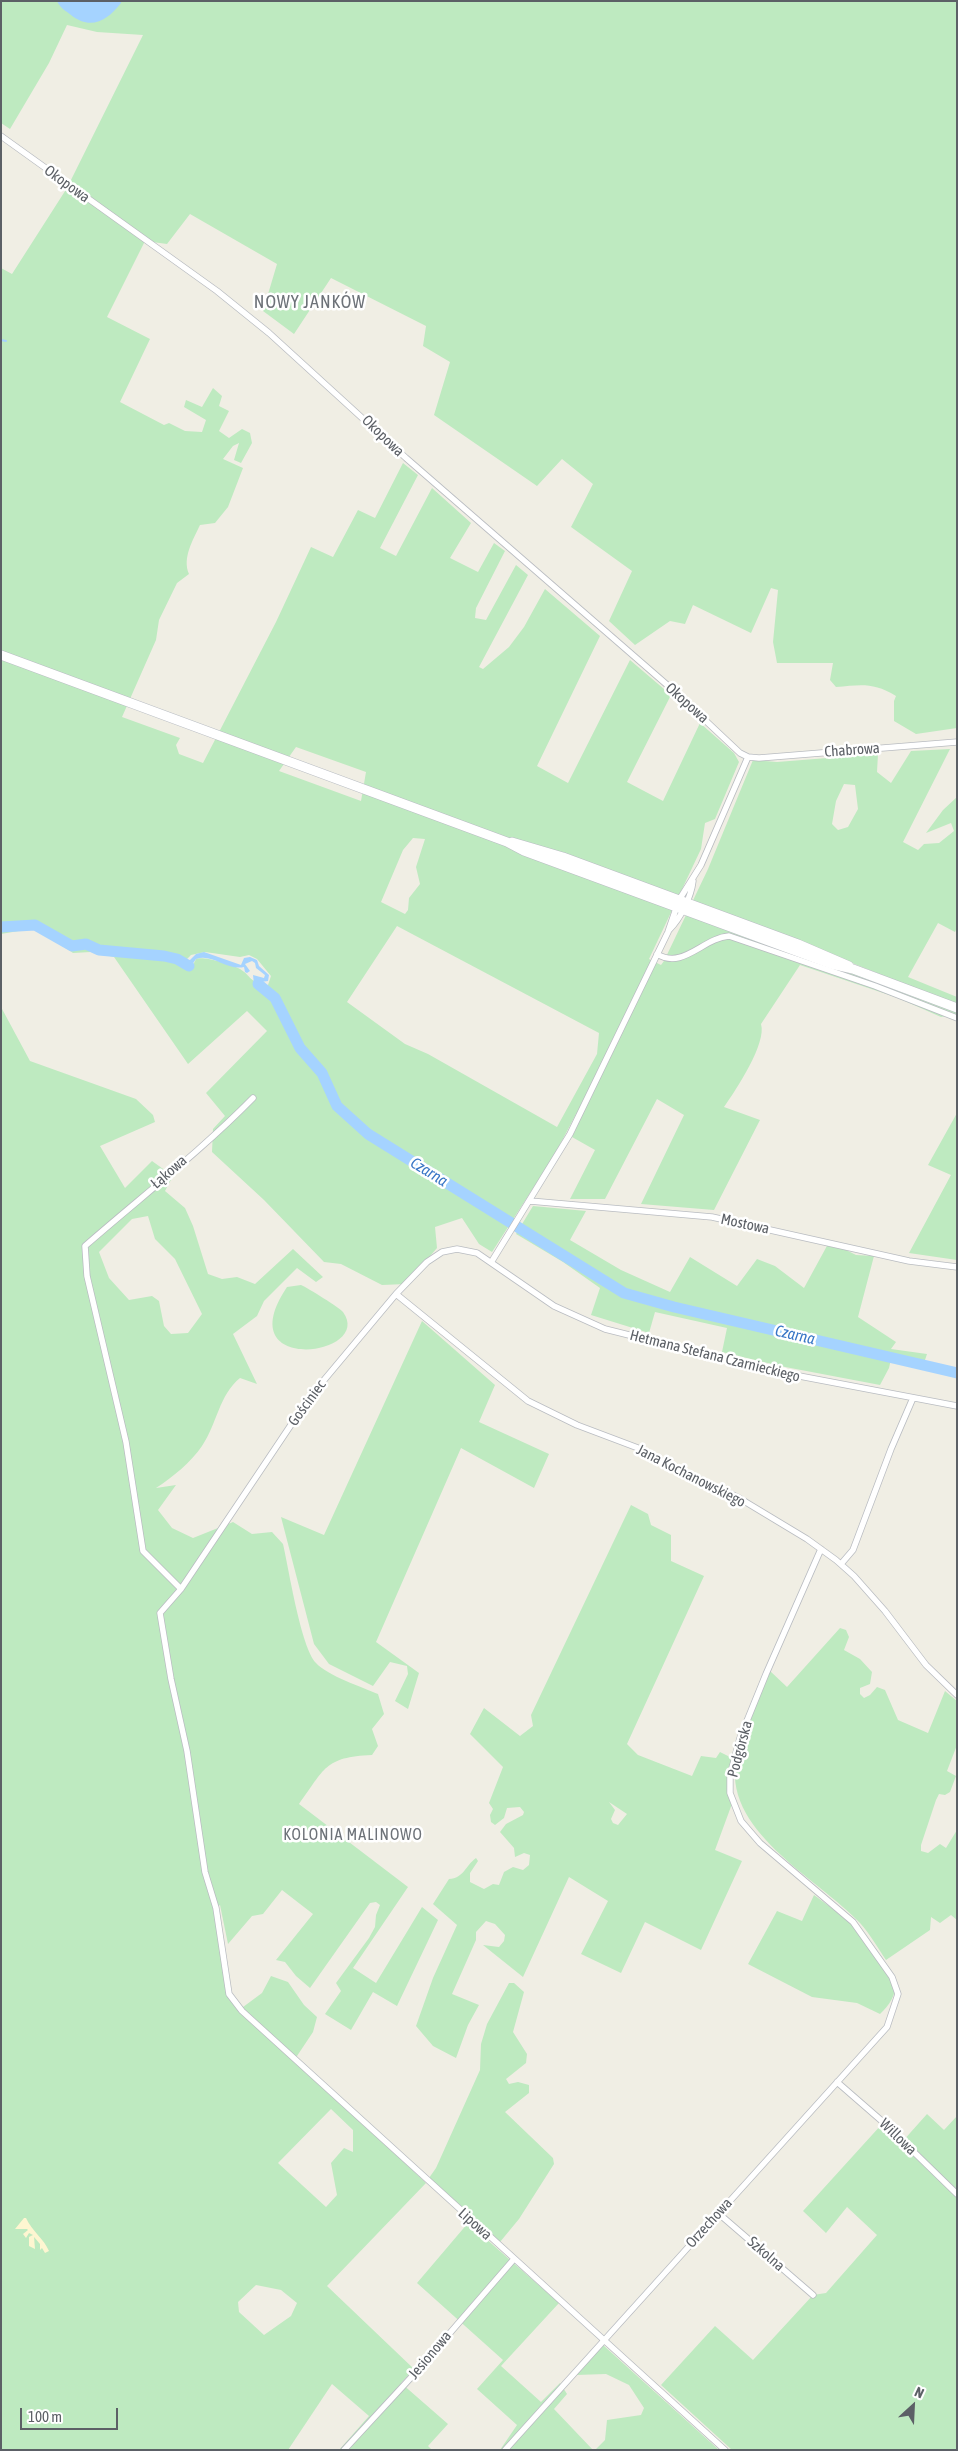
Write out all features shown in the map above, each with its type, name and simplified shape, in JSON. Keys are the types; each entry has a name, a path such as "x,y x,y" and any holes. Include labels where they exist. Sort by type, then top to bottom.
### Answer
{"main road":[{"path":"1,655 507,842 521,843 563,857 831,964 853,969 957,1008"}],"street":[{"name":"Okopowa","path":"1,136 217,291 269,333 406,458 748,757"},
{"name":"Chabrowa","path":"748,757 957,742"},
{"path":"492,1261 570,1134 681,905 692,889 693,879 748,757"},
{"path":"657,954 663,958 676,959 715,938 729,936 875,986 957,1018"},
{"name":"Łąkowa","path":"181,1588 143,1551 126,1442 87,1276 85,1246 197,1148 222,1129 253,1098"},
{"name":"Mostowa","path":"530,1201 712,1217 909,1261 957,1266"},
{"name":"Gościniec","path":"229,1994 216,1908 205,1872 187,1750 170,1679 160,1613 181,1588 309,1398 396,1294 427,1262 446,1251 470,1250 492,1261"},
{"name":"Hetmana Stefana Czarnieckiego","path":"492,1261 554,1306 605,1329 772,1371 957,1406"},
{"name":"Jana Kochanowskiego","path":"396,1294 528,1401 569,1422 638,1448 654,1458 740,1498 821,1549 841,1564 885,1611 926,1665 957,1695"},
{"path":"841,1564 853,1550 891,1449 914,1398"},
{"name":"Podgórska","path":"821,1549 740,1738 730,1776 730,1793 741,1821 760,1843 853,1922 898,1988"},
{"name":"Orzechowa","path":"504,2450 837,2082 883,2034 898,1994 898,1988"},
{"name":"Lipowa","path":"229,1994 242,2011 725,2450"},
{"name":"Willowa","path":"837,2082 883,2122 957,2194"},
{"name":"Szkolna","path":"718,2213 813,2296"},
{"name":"Jesionowa","path":"344,2450 417,2371 514,2259"}],"green space":[{"path":"1,1 957,1 957,728 916,734 894,721 894,701 896,696 874,686 836,687 830,680 833,663 777,663 773,642 778,590 771,588 751,633 693,605 685,624 670,621 635,645 609,621 632,571 571,527 593,484 562,459 537,486 434,415 450,362 423,346 426,326 331,278 294,334 263,311 277,264 190,214 167,244 145,241 107,317 150,339 120,402 164,425 169,423 185,431 202,432 206,420 184,407 186,400 202,407 213,388 222,396 219,406 229,411 219,431 229,438 242,429 250,433 252,443 241,463 234,460 239,443 233,446 223,459 243,468 228,507 215,523 200,525 188,555 187,568 189,574 177,583 159,620 156,640 122,717 180,738 176,745 179,754 203,763 276,622 311,547 333,557 358,510 375,518 403,463 418,475 380,548 396,556 432,488 471,523 450,558 478,572 494,543 505,551 476,608 475,618 486,620 516,565 528,575 479,667 483,669 509,647 524,627 545,589 600,636 537,766 568,783 630,660 671,695 627,782 663,801 700,723 734,753 739,762 715,819 705,823 701,849 649,959 661,965 664,961 708,869 753,760 777,762 878,754 877,772 891,783 911,751 950,749 903,842 918,850 924,844 939,843 954,831 951,823 926,833 943,810 957,797 957,928 955,932 938,923 908,977 957,997 957,1005 792,939 862,976 957,1012 957,1021 946,1016 941,1017 898,998 800,965 761,1024 762,1032 755,1054 743,1078 724,1107 760,1120 714,1210 641,1204 684,1115 657,1099 605,1199 570,1199 595,1150 572,1137 581,1117 576,1114 555,1154 492,1252 479,1244 462,1218 435,1227 437,1248 406,1284 382,1285 341,1264 324,1262 264,1200 212,1152 213,1129 225,1116 206,1093 267,1031 247,1011 188,1064 114,957 91,952 73,953 36,928 1,934 1,268 12,274 67,188 143,35 97,32 67,25 49,63 10,129 1,123","holes":["296,747 366,772 361,801 279,771","844,784 855,785 858,809 848,827 838,830 832,824 836,801","413,838 425,839 416,867 420,884 409,898 408,910 405,914 381,902 403,850","397,926 599,1033 597,1054 557,1127 428,1054 405,1044 347,1002","205,952 240,957 249,955 257,959 271,976 268,985 253,981 238,968 210,959 199,958 196,959 192,967 181,966 177,959 179,955 184,962 191,955"]},
{"path":"1,1007 30,1061 136,1099 153,1115 155,1122 100,1146 125,1188 152,1161 173,1176 165,1191 185,1208 193,1226 208,1274 222,1279 237,1277 255,1284 293,1249 323,1277 316,1282 297,1268 264,1301 257,1316 233,1334 257,1384 240,1378 233,1385 227,1393 198,1452 181,1469 156,1488 176,1485 158,1510 172,1528 193,1538 233,1522 252,1534 272,1532 283,1544 305,1641 316,1663 337,1677 378,1694 384,1714 372,1729 378,1746 372,1755 344,1759 327,1767 299,1804 408,1887 353,1968 376,1983 422,1907 438,1920 397,2006 373,1992 351,2030 325,2014 341,1991 336,1983 375,1927 376,1915 380,1905 376,1902 370,1903 310,1988 296,1976 285,1962 276,1960 313,1914 282,1890 263,1914 252,1916 228,1944 220,1905 216,1908 229,1994 239,2010 262,1993 271,1976 288,1982 304,2005 317,2017 313,2032 295,2059 426,2183 327,2286 414,2369 401,2383 448,2424 428,2446 432,2450 339,2450 369,2416 332,2384 288,2450 1,2450","holes":["148,1216 155,1239 175,1259 202,1314 188,1333 171,1334 164,1326 159,1301 152,1296 129,1300 109,1278 99,1252 132,1219","331,2109 353,2130 353,2152 344,2148 331,2163 337,2195 326,2207 278,2163","256,2285 281,2290 297,2303 291,2316 264,2335 239,2312 238,2302"]},
{"path":"957,1113 957,1260 909,1253 951,1175 928,1165"},
{"path":"533,1206 586,1211 570,1240 621,1270 670,1292 690,1257 737,1286 757,1259 775,1266 804,1288 828,1244 856,1255 874,1256 858,1317 896,1342 891,1349 927,1354 924,1363 730,1318 730,1322 891,1359 889,1368 880,1385 780,1366 722,1352 727,1328 655,1312 649,1333 591,1315 600,1288 563,1262 516,1234"},
{"path":"301,1285 324,1298 343,1312 347,1327 339,1339 324,1347 304,1349 287,1346 275,1335 273,1315 287,1287"},
{"path":"422,1321 495,1385 479,1422 549,1454 534,1488 461,1448 376,1642 419,1673 408,1709 395,1701 408,1674 407,1666 390,1662 373,1686 329,1664 314,1644 281,1517 324,1535"},
{"path":"631,1505 648,1514 651,1525 671,1535 671,1561 704,1576 627,1744 638,1755 692,1776 701,1756 716,1758 720,1752 732,1758 728,1778 733,1801 715,1850 742,1861 701,1950 645,1922 621,1973 581,1954 608,1901 569,1877 523,1977 483,1945 499,1947 504,1941 505,1935 495,1924 486,1921 476,1932 476,1940 452,1994 479,2005 468,2025 456,2058 433,2046 416,2026 433,1978 457,1925 433,1904 449,1879 461,1874 476,1858 478,1861 470,1873 470,1882 484,1889 493,1884 499,1885 504,1872 513,1867 523,1870 529,1865 530,1855 524,1853 515,1857 514,1848 500,1832 506,1824 523,1815 524,1812 520,1807 507,1808 504,1818 495,1825 491,1822 490,1815 493,1809 489,1803 503,1767 470,1734 484,1708 520,1736 533,1726 531,1715","holes":["609,1802 627,1814 618,1825 613,1823 611,1819 615,1810"]},
{"path":"840,1628 846,1630 849,1637 844,1650 860,1659 872,1672 870,1684 860,1688 860,1694 864,1698 870,1695 877,1687 885,1690 898,1720 928,1733 945,1691 957,1701 957,1745 947,1771 956,1776 950,1792 945,1795 939,1794 936,1800 921,1845 921,1851 928,1853 940,1844 946,1848 957,1830 957,1920 951,1915 940,1923 931,1917 930,1930 886,1960 871,1936 860,1923 776,1850 757,1829 743,1807 735,1783 737,1756 769,1670 787,1687"},
{"path":"814,1895 856,1926 895,1982 892,2000 880,2014 857,2003 812,1997 748,1964 777,1911 802,1921"},
{"path":"509,1983 514,1983 524,1992 513,2032 527,2054 526,2063 506,2079 509,2084 518,2082 529,2085 529,2093 505,2112 553,2158 554,2164 519,2219 500,2242 429,2178 436,2168 480,2070 481,2044 487,2024"},
{"path":"927,2114 944,2130 957,2116 957,2450 732,2450 661,2385 715,2326 753,2360 813,2295 826,2293 877,2235 847,2207 826,2233 803,2211 882,2124 902,2142"},
{"path":"468,2223 559,2303 501,2366 541,2402 560,2383 567,2394 554,2409 593,2450 500,2450 517,2425 477,2389 503,2360 417,2283"},
{"path":"603,2345 719,2450 595,2450 605,2440 607,2420 641,2415 644,2408 629,2385 606,2374 576,2375"}],"sand":[{"path":"26,2218 49,2251 45,2253 42,2248 40,2250 40,2244 34,2237 35,2249 29,2246 29,2237 33,2235 29,2233 26,2238 23,2234 27,2229 15,2229"}],"water":[{"path":"57,1 121,1 121,3 111,14 92,23 78,20 63,9"},
{"path":"204,952 241,965 244,958 250,957 257,960 259,966 269,975 268,981 261,982 268,994 254,984 253,975 264,978 265,975 256,968 255,963 252,961 245,964 250,971 247,973 244,967 232,967 208,958 196,959 189,969 181,966 177,959 186,964 196,954"}],"waterway":[{"path":"1,340 6,341"},
{"name":"Czarna","path":"1,927 35,925 72,946 86,944 99,950 164,956 177,959 189,966"},
{"name":"Czarna","path":"258,984 275,998 300,1048 322,1073 337,1106 368,1134 624,1293 674,1307 957,1373"}],"district":[{"name":"NOWY JANKÓW","path":"310,302"},
{"name":"KOLONIA MALINOWO","path":"353,1835"}]}
